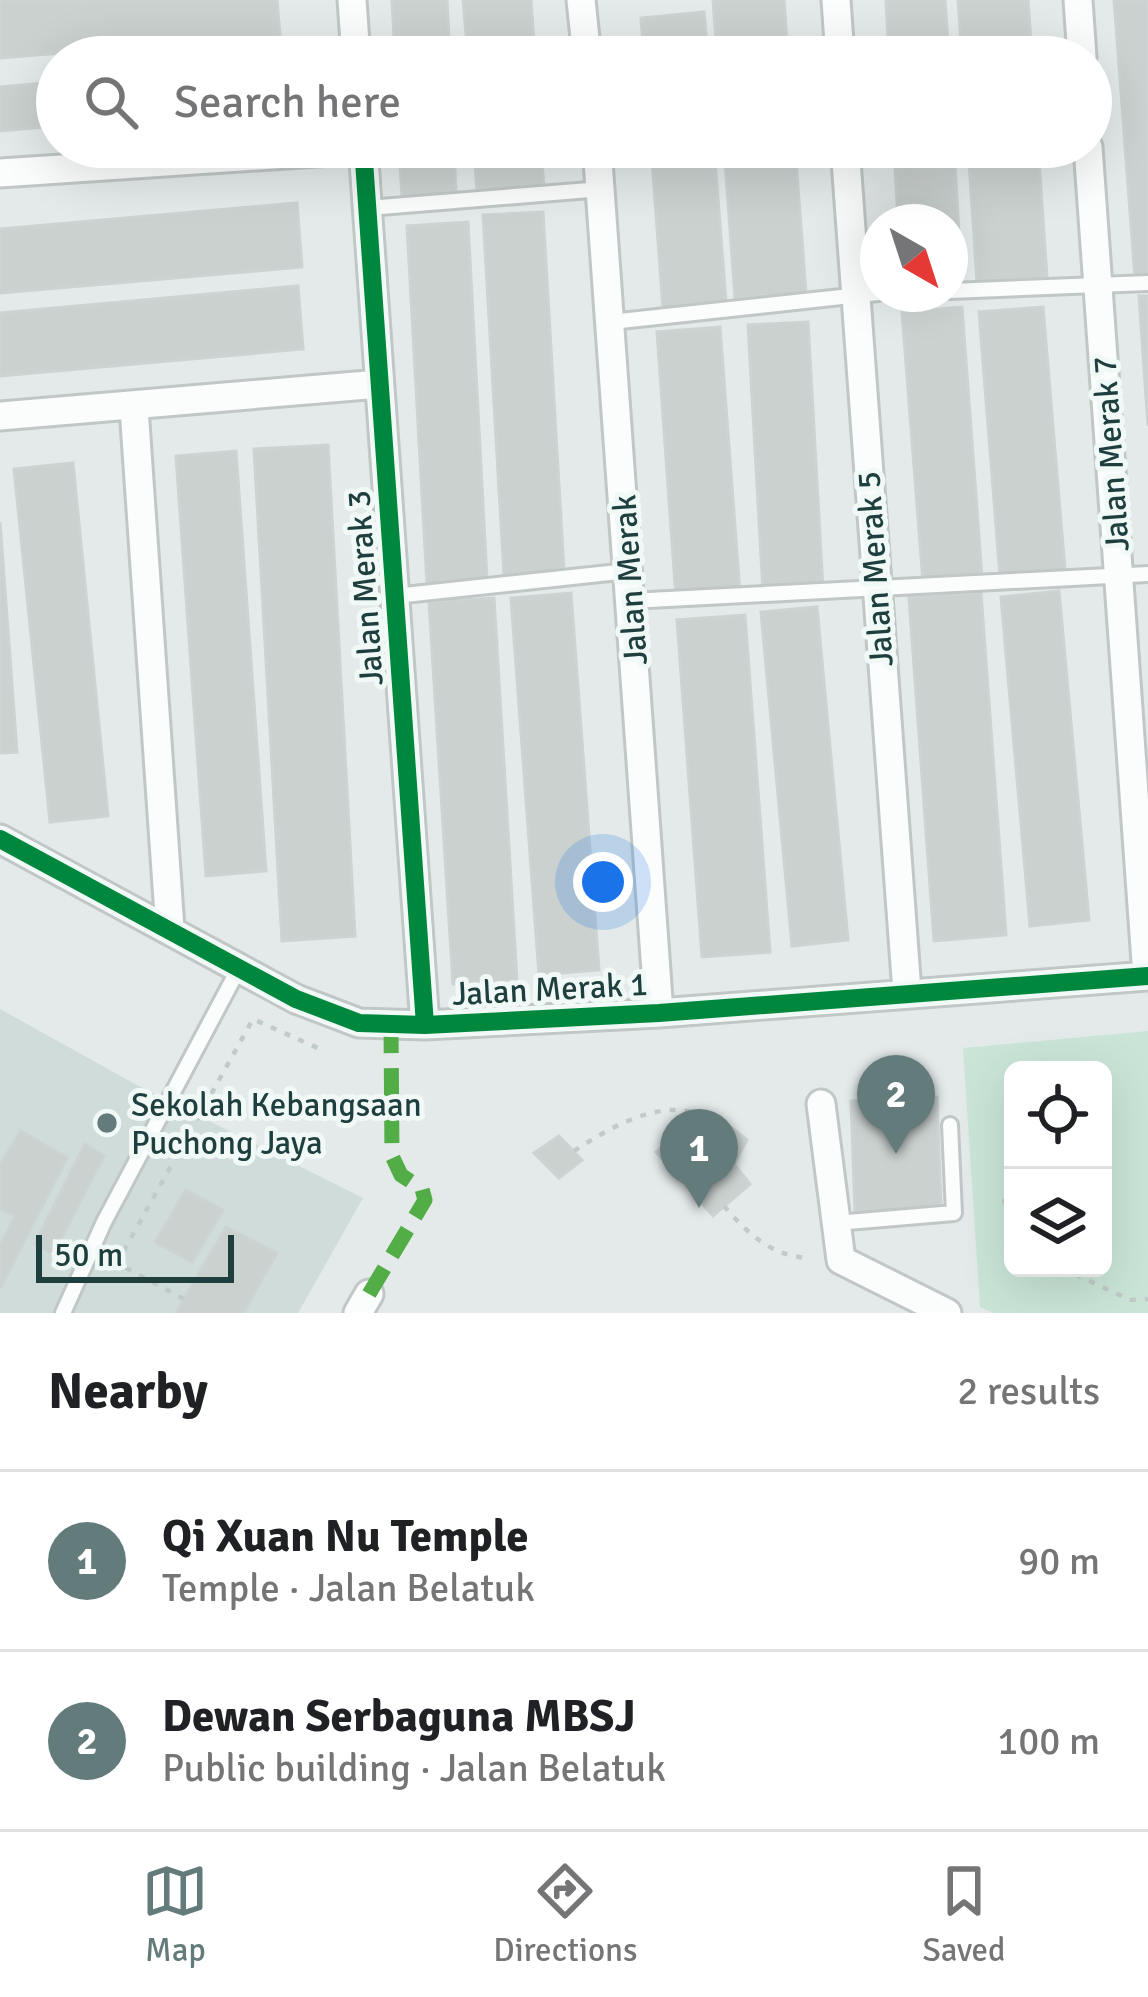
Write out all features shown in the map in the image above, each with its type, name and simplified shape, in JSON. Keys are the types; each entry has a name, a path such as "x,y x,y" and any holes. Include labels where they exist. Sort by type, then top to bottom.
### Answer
{"street":[{"path":"352,0 355,36"},
{"path":"581,0 585,36"},
{"path":"836,0 839,36"},
{"path":"1078,0 1081,36"},
{"path":"0,173 73,168"},
{"name":"Jalan Merak 3","path":"364,168 425,1025"},
{"name":"Jalan Merak","path":"600,168 659,1013"},
{"name":"Jalan Merak 5","path":"848,168 860,251"},
{"name":"Jalan Merak 7","path":"1089,168 1148,976"},
{"name":"Jalan Merak 5","path":"867,312 875,588 907,992"},
{"path":"0,416 380,385"},
{"path":"134,407 170,929"},
{"name":"Jalan Merak 1","path":"0,838 330,1015 359,1023 425,1025 659,1013 1148,976"},
{"path":"821,1104 841,1260 947,1313"}],"lane":[{"path":"367,208 602,189"},
{"path":"968,291 1148,284"},
{"path":"611,322 860,294"},
{"path":"394,596 628,571"},
{"path":"631,601 1148,574"},
{"path":"63,1313 104,1222 239,968"},
{"path":"836,1223 954,1213 950,1124"}],"path":[{"path":"184,1299 117,1263 253,1019 320,1049"},
{"path":"574,1151 625,1122 685,1108 699,1110 723,1131"},
{"path":"724,1206 742,1227 775,1251 810,1258"},
{"path":"1082,1277 1130,1300 1148,1299"}],"shaded area":[{"name":"Sekolah Kebangsaan Puchong Jaya","path":"0,1009 135,1084 363,1198 298,1313 0,1313"}],"green space":[{"path":"1148,1031 1148,1313 993,1313 980,1307 963,1048"}],"building":[{"path":"0,0 277,0 280,35 36,36 36,55 0,58"},
{"path":"392,0 447,0 449,36 394,36"},
{"path":"463,0 531,0 534,36 466,36"},
{"path":"713,0 784,0 787,36 716,36"},
{"path":"886,0 945,0 948,36 888,36"},
{"path":"958,0 1028,0 1031,36 961,36"},
{"path":"1114,0 1148,0 1148,277 1135,278"},
{"path":"704,12 706,36 642,36 641,18"},
{"path":"36,84 36,128 0,131 0,87"},
{"path":"400,168 455,168 456,195 402,198"},
{"path":"475,168 543,168 544,188 477,193"},
{"path":"653,168 716,168 726,302 663,308"},
{"path":"726,168 797,168 806,293 735,298"},
{"path":"895,168 955,168 957,204 897,204"},
{"path":"969,168 1039,168 1047,277 977,282"},
{"path":"297,203 302,267 0,293 0,229"},
{"path":"543,212 564,571 504,575 483,215"},
{"path":"468,222 487,580 427,584 407,226"},
{"path":"298,286 303,349 0,376 0,313"},
{"path":"1139,296 1148,296 1148,426"},
{"path":"1043,307 1065,570 1000,576 979,312"},
{"path":"902,312 962,312 982,577 923,582"},
{"path":"808,322 823,589 763,592 748,325"},
{"path":"720,327 740,593 676,598 657,332"},
{"path":"328,445 355,936 282,941 254,449"},
{"path":"236,451 266,871 206,876 176,456"},
{"path":"73,463 108,816 50,822 14,469"},
{"path":"0,522 17,752 0,753"},
{"path":"1059,591 1089,920 1030,926 1001,597"},
{"path":"571,593 599,970 539,975 511,598"},
{"path":"981,593 1006,935 934,941 909,598"},
{"path":"494,598 517,980 453,984 429,602"},
{"path":"817,607 848,940 792,946 761,612"},
{"path":"745,615 770,952 702,957 677,620"},
{"path":"937,1097 941,1208 855,1212 851,1101"},
{"path":"697,1122 714,1139 732,1128 747,1140 734,1164 750,1184 713,1216 656,1152"},
{"path":"21,1131 67,1158 0,1288 0,1246 15,1216 0,1208 0,1165"},
{"path":"559,1136 582,1160 559,1178 534,1153"},
{"path":"85,1144 104,1156 53,1254 35,1244"},
{"path":"186,1190 223,1210 192,1262 155,1242"},
{"path":"226,1227 277,1253 243,1313 176,1313"}],"marked path":[{"path":"369,1294 425,1200 422,1189 401,1175 392,1156 391,1024"}],"cycle path":[{"path":"364,168 425,1025"},
{"path":"0,839 296,999 359,1023 425,1025 659,1013 1148,976"}],"place":[{"name":"Sekolah Kebangsaan Puchong Jaya","path":"107,1123"},
{"name":"Dewan Serbaguna MBSJ","path":"896,1154"},
{"name":"Qi Xuan Nu Temple","path":"699,1208"}]}
